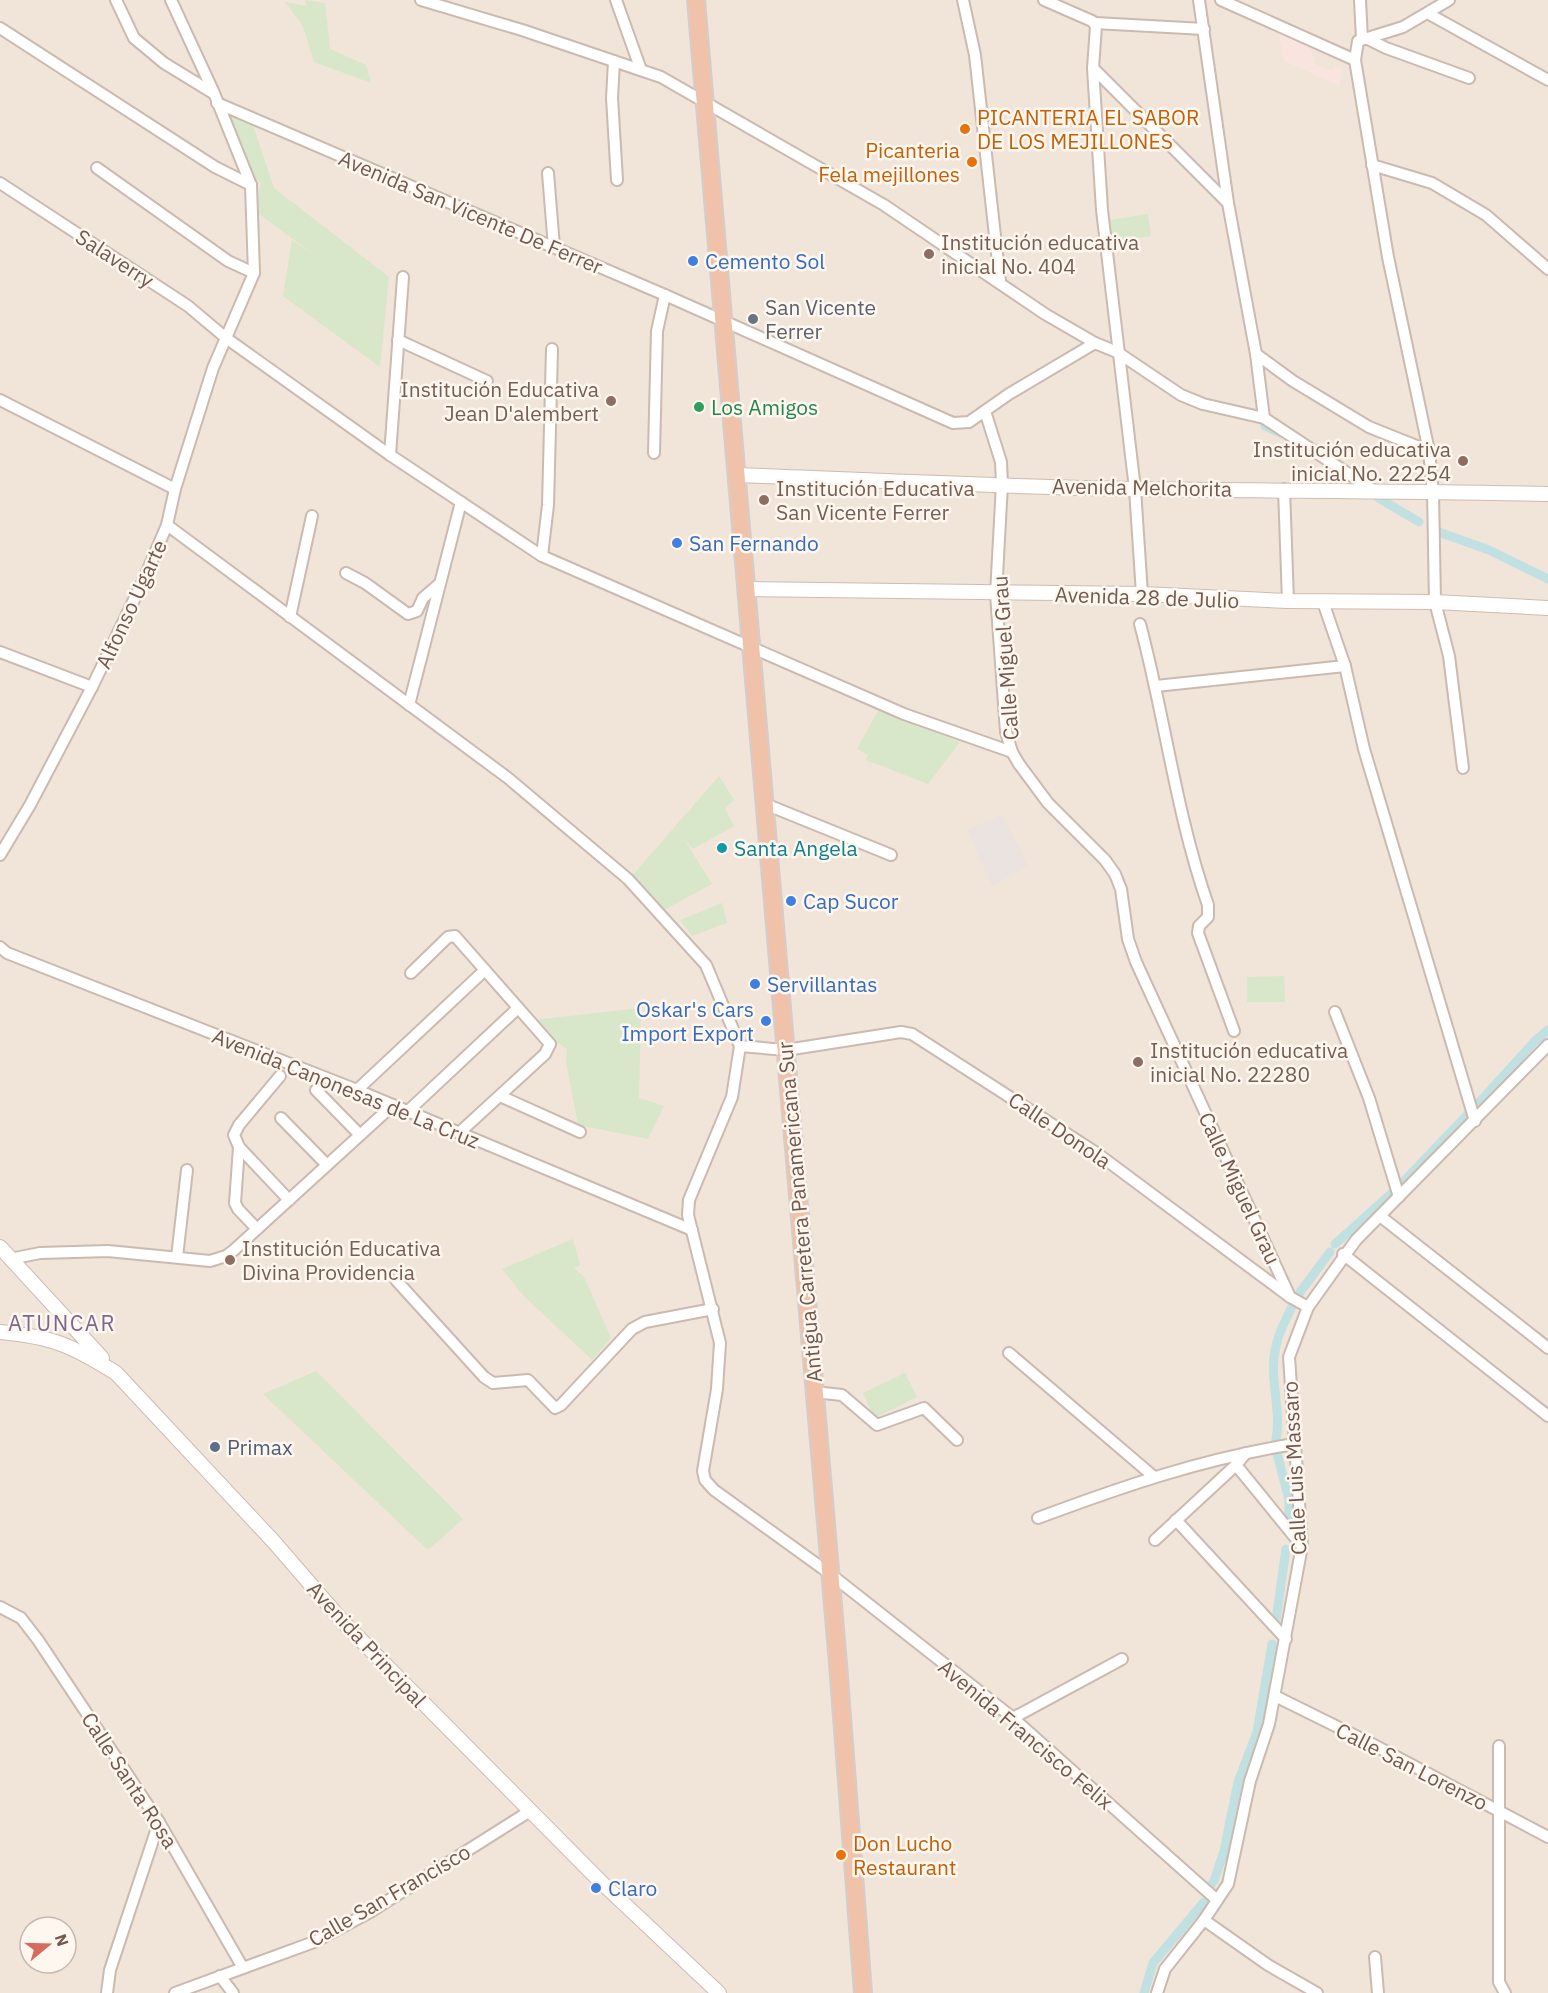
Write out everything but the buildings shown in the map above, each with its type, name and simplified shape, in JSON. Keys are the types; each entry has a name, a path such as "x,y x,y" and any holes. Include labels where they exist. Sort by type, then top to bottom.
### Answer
{"highway":[{"name":"Antigua Carretera Panamericana Sur","path":"696,0 838,1664 863,1993"}],"main road":[{"name":"Avenida Melchorita","path":"736,475 1135,489 1284,489 1379,494 1433,492 1548,494"},
{"name":"Avenida 28 de Julio","path":"746,589 996,594 1142,594 1323,602 1435,602 1548,608"},
{"path":"0,1247 116,1373"},
{"path":"49,1338 62,1327 64,1317"},
{"name":"Avenida Principal","path":"0,1332 49,1338 84,1353 116,1373 274,1542 344,1623 530,1811 719,1993"}],"street":[{"name":"Avenida San Vicente De Ferrer","path":"116,0 134,39 215,98 665,294 953,423 969,423 985,411"},
{"path":"97,168 228,261 254,273 251,185 171,0"},
{"path":"421,0 661,78 884,205 1000,281 1045,314 1095,343 1117,352 1181,395 1203,404 1264,418 1379,494"},
{"path":"616,0 641,70"},
{"path":"963,0 975,55 1000,281"},
{"path":"1046,0 1095,23 1204,29"},
{"path":"1199,0 1228,203 1256,354 1264,418"},
{"path":"1221,0 1355,60"},
{"path":"1360,0 1364,38"},
{"path":"1449,0 1429,14 1403,27 1358,41 1355,60 1388,257 1429,451 1433,492 1435,602 1449,656 1463,768"},
{"path":"1429,14 1548,80"},
{"path":"1095,23 1093,68 1102,210 1135,489 1142,594"},
{"path":"0,28 215,167 251,185"},
{"path":"1364,38 1469,78"},
{"path":"614,61 612,98 617,180"},
{"path":"1093,68 1228,203"},
{"path":"1372,165 1432,183 1495,222 1548,269"},
{"path":"548,173 554,247"},
{"name":"Salaverry","path":"0,183 188,306 226,338 390,455 542,556 904,714 1012,752"},
{"name":"Alfonso Ugarte","path":"0,855 30,805 92,687 167,525 175,489 213,368 254,273"},
{"path":"390,455 404,277"},
{"path":"654,453 657,331 665,294"},
{"path":"398,340 487,381"},
{"path":"985,411 1095,343"},
{"path":"542,556 548,505 552,349"},
{"path":"1256,354 1293,381 1369,427 1429,451"},
{"path":"0,400 175,489"},
{"name":"Calle Miguel Grau","path":"985,411 1001,462 1002,484 996,594 1006,732 1012,752 1048,803 1105,860 1115,874 1121,890 1128,939 1136,962 1290,1297"},
{"path":"1284,489 1288,601"},
{"path":"409,705 461,502"},
{"path":"290,617 312,516"},
{"path":"167,525 517,786 628,879 661,912 706,965 740,1046 732,1097 689,1200 688,1215 713,1309 645,1322 632,1329 561,1405 555,1408 528,1380 493,1383 484,1377 396,1280"},
{"path":"346,573 365,583 408,614 417,611 423,598 438,585"},
{"path":"1323,602 1345,666 1364,749 1475,1121"},
{"path":"1140,624 1156,687 1185,830 1208,905 1208,917 1199,926 1197,933 1234,1031"},
{"path":"0,652 92,687"},
{"path":"1156,687 1345,666"},
{"path":"765,804 891,855"},
{"path":"411,973 452,935 548,1041 549,1048 459,1133"},
{"name":"Avenida Canonesas de La Cruz","path":"0,947 7,953 357,1090 692,1230"},
{"path":"357,1090 484,970"},
{"path":"407,1112 518,1008"},
{"path":"1335,1012 1369,1098 1399,1197"},
{"name":"Calle Donola","path":"740,1046 786,1050 901,1032 912,1034 1098,1154 1290,1297 1308,1306"},
{"name":"Calle Luis Massaro","path":"1157,1993 1165,1969 1204,1920 1228,1884 1250,1781 1269,1724 1302,1546 1289,1357 1308,1306 1343,1254 1548,1046"},
{"path":"280,1076 234,1135 239,1147 289,1200"},
{"path":"316,1090 360,1135"},
{"path":"500,1096 580,1132"},
{"path":"10,1259 40,1253 84,1251 218,1260 226,1256 257,1229 393,1105"},
{"path":"281,1118 327,1165"},
{"path":"239,1147 235,1170 235,1203 257,1229"},
{"path":"177,1257 187,1170"},
{"path":"1380,1216 1548,1348"},
{"path":"1343,1254 1548,1416"},
{"name":"Avenida Francisco Felix","path":"713,1309 720,1343 717,1389 703,1471 705,1480 714,1490 829,1573 1013,1718 1217,1900"},
{"path":"1009,1353 1153,1476"},
{"path":"814,1392 842,1395 877,1425 924,1408 957,1440"},
{"path":"1038,1518 1153,1476 1246,1453 1294,1444"},
{"path":"1155,1540 1246,1453"},
{"path":"1236,1465 1302,1546"},
{"path":"1176,1520 1286,1639"},
{"name":"Calle Santa Rosa","path":"0,1607 21,1618 38,1640 159,1822 243,1968"},
{"path":"1013,1718 1122,1659"},
{"name":"Calle San Lorenzo","path":"1275,1696 1548,1836"},
{"path":"1499,1746 1499,1982 1505,1993"},
{"name":"Calle San Francisco","path":"175,1993 314,1942 369,1912 530,1811"},
{"path":"107,1993 110,1970 159,1822"},
{"path":"1204,1920 1268,1965 1317,1993"},
{"path":"1374,1957 1378,1993"},
{"path":"220,1976 233,1993"}],"shaded area":[{"path":"0,0 1548,0 1548,1993 0,1993"},
{"path":"1278,33 1311,47 1315,64 1332,71 1335,66 1342,69 1340,86 1284,61"},
{"path":"1002,815 1028,866 992,886 968,830"}],"green space":[{"path":"305,0 325,3 330,49 366,65 371,83 314,62 303,26 285,2 306,6"},
{"path":"220,112 253,125 274,188 389,277 380,367 283,296 292,240 317,257 255,211 261,182 245,174"},
{"path":"1148,214 1151,236 1107,243 1103,221"},
{"path":"879,709 960,742 928,784 866,760 868,755 857,749"},
{"path":"719,776 734,800 725,808 734,826 693,849 684,839 712,884 664,910 632,876"},
{"path":"722,903 727,923 692,936 680,920"},
{"path":"1284,976 1285,1002 1247,1002 1247,977"},
{"path":"641,1008 639,1098 664,1106 648,1139 578,1125 566,1061 567,1049 525,1021"},
{"path":"573,1239 580,1265 574,1268 584,1277 611,1338 592,1360 523,1295 502,1269"},
{"path":"316,1371 463,1519 428,1550 263,1394"},
{"path":"905,1373 917,1397 875,1418 863,1393"}],"waterway":[{"path":"1265,426 1280,433"},
{"path":"1377,497 1419,522"},
{"path":"1436,531 1489,550 1548,579"},
{"path":"1477,1105 1534,1042 1548,1030"},
{"path":"1404,1181 1469,1113"},
{"path":"1335,1244 1393,1192"},
{"path":"1298,1295 1330,1252"},
{"path":"1276,1440 1274,1358 1279,1335 1294,1302"},
{"path":"1277,1453 1289,1500 1289,1520"},
{"path":"1275,1627 1286,1549"},
{"path":"1210,1886 1214,1881 1224,1851 1238,1782 1257,1732 1272,1644"},
{"path":"1144,1993 1153,1963 1204,1902"}],"place":[{"name":"PICANTERIA EL SABOR DE LOS MEJILLONES","path":"965,129"},
{"name":"Picanteria Fela mejillones","path":"972,162"},
{"name":"Institución educativa inicial No. 404","path":"929,254"},
{"name":"Cemento Sol","path":"693,261"},
{"name":"San Vicente Ferrer","path":"753,319"},
{"name":"Institución Educativa Jean D'alembert","path":"611,401"},
{"name":"Los Amigos","path":"699,407"},
{"name":"Institución educativa inicial No. 22254","path":"1463,461"},
{"name":"Institución Educativa San Vicente Ferrer","path":"764,500"},
{"name":"San Fernando","path":"677,543"},
{"name":"Santa Angela","path":"722,848"},
{"name":"Cap Sucor","path":"791,901"},
{"name":"Servillantas","path":"755,984"},
{"name":"Oskar's Cars Import Export","path":"766,1021"},
{"name":"Institución educativa inicial No. 22280","path":"1138,1062"},
{"name":"Institución Educativa Divina Providencia","path":"230,1260"},
{"name":"Primax","path":"215,1447"},
{"name":"Don Lucho Restaurant","path":"841,1855"},
{"name":"Claro","path":"596,1888"}],"district":[{"name":"ATUNCAR","path":"62,1322"}]}
